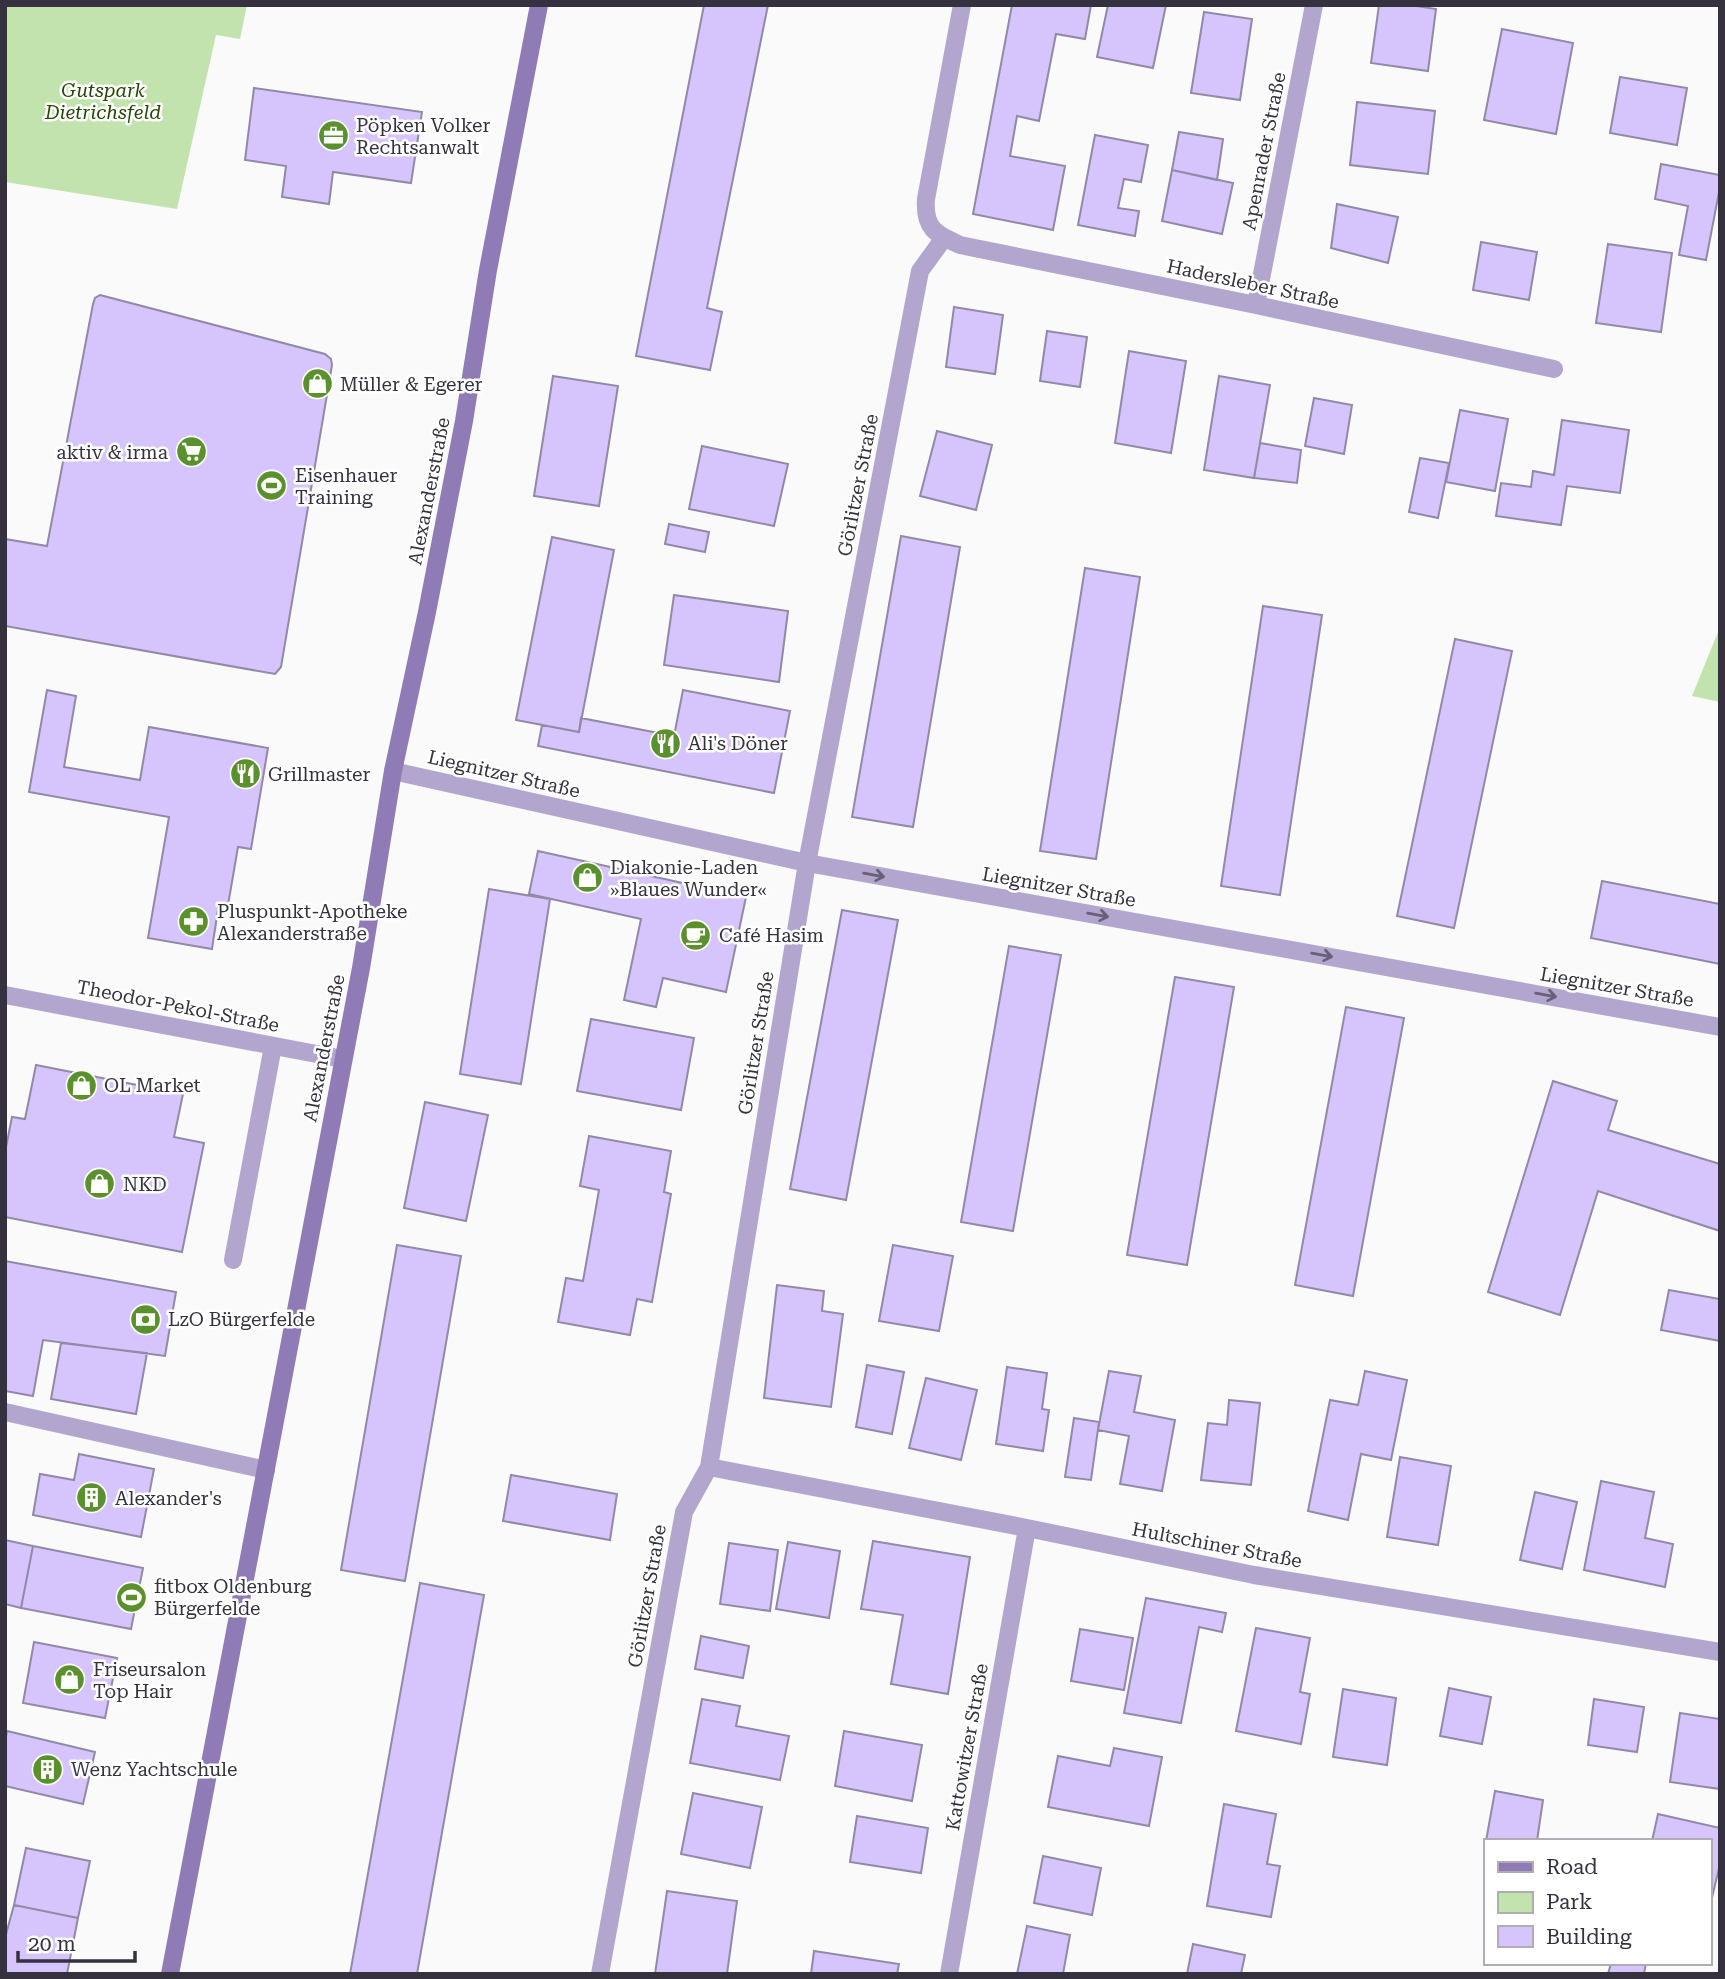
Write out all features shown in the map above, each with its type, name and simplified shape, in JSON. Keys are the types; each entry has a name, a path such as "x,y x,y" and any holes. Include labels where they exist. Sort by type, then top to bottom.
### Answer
{"main road":[{"name":"Alexanderstraße","path":"170,1974 361,968 393,771 428,611 464,421 488,270 538,5"}],"street":[{"path":"944,238 932,228 925,215 926,199 962,5"},
{"name":"Apenrader Straße","path":"1256,305 1314,5"},
{"name":"Hadersleber Straße","path":"944,238 960,245 1554,369"},
{"name":"Görlitzer Straße","path":"600,1974 684,1512 709,1466 807,863 919,271 944,238"},
{"name":"Liegnitzer Straße","path":"393,771 807,863 1720,1027"},
{"name":"Theodor-Pekol-Straße","path":"5,995 343,1059"},
{"path":"233,1260 273,1046"},
{"path":"5,1412 266,1471"},
{"name":"Hultschiner Straße","path":"709,1466 1254,1574 1720,1652"},
{"name":"Kattowitzer Straße","path":"949,1974 1027,1528"}],"green space":[{"name":"Gutspark Dietrichsfeld","path":"5,5 247,5 240,39 216,35 177,209 5,182"},
{"path":"1720,627 1720,702 1692,696"}],"building":[{"path":"704,5 768,5 707,308 722,312 710,370 636,356"},
{"path":"1012,5 1091,5 1085,39 1056,34 1039,121 1017,116 1010,156 1065,166 1053,230 973,214"},
{"path":"1108,5 1166,5 1153,68 1097,57"},
{"path":"1379,5 1410,5 1436,9 1428,71 1371,63"},
{"path":"1204,12 1252,19 1240,100 1191,93"},
{"path":"1502,29 1573,43 1556,134 1484,120"},
{"path":"1620,77 1687,88 1677,145 1610,133"},
{"name":"Pöpken Volker Rechtsanwalt","path":"254,88 422,112 411,183 333,172 329,204 282,197 286,166 245,160"},
{"path":"1357,102 1435,111 1428,174 1350,165"},
{"path":"1179,132 1223,139 1217,180 1172,170"},
{"path":"1095,135 1148,145 1141,182 1124,179 1118,208 1139,211 1135,236 1078,225"},
{"path":"1661,164 1720,175 1706,260 1679,255 1688,206 1655,199"},
{"path":"1172,170 1233,183 1222,234 1162,221"},
{"path":"1337,204 1398,217 1388,263 1331,248"},
{"path":"1481,242 1537,252 1529,300 1473,290"},
{"path":"1608,244 1672,253 1661,332 1596,323"},
{"name":"aktiv & irma","path":"100,295 325,354 331,359 281,667 275,674 5,626 5,539 47,546 93,304 95,298"},
{"path":"954,307 1003,315 995,374 946,367"},
{"path":"1047,331 1087,337 1080,387 1040,381"},
{"path":"1129,351 1186,361 1171,453 1115,443"},
{"path":"553,376 618,386 599,506 534,496"},
{"path":"1219,376 1270,385 1254,478 1204,470"},
{"path":"1314,398 1352,405 1344,454 1305,446"},
{"path":"1460,410 1508,419 1495,491 1446,482"},
{"path":"1562,420 1629,430 1620,493 1567,486 1561,525 1496,516 1501,483 1531,487 1533,471 1554,475"},
{"path":"937,431 992,445 976,510 920,496"},
{"path":"1260,443 1301,450 1297,483 1254,478"},
{"path":"702,446 788,464 774,526 689,509"},
{"path":"1420,458 1449,463 1438,518 1409,512"},
{"path":"669,524 709,532 705,552 665,544"},
{"path":"901,536 960,547 913,827 852,817"},
{"path":"552,537 614,550 579,732 516,720"},
{"path":"1085,568 1140,577 1096,859 1040,851"},
{"path":"674,595 788,611 779,682 664,665"},
{"path":"1263,606 1322,615 1280,895 1221,886"},
{"path":"1455,639 1512,651 1454,928 1397,916"},
{"path":"47,690 76,696 64,767 140,780 149,727 268,748 251,849 238,847 228,905 219,903 212,949 148,938 169,817 29,792"},
{"path":"683,690 790,711 774,793 538,746 542,725 579,732 581,718 674,736"},
{"path":"538,851 746,897 726,992 663,978 656,1007 624,1000 641,919 529,894"},
{"path":"1602,881 1720,904 1720,964 1591,938"},
{"path":"489,889 550,899 521,1084 460,1074"},
{"path":"842,910 898,920 846,1200 790,1189"},
{"path":"1009,946 1061,955 1013,1231 961,1222"},
{"path":"1175,977 1234,987 1187,1265 1127,1255"},
{"path":"1346,1007 1404,1018 1353,1296 1295,1285"},
{"path":"591,1019 694,1038 681,1110 577,1091"},
{"name":"NKD","path":"36,1065 183,1094 174,1137 204,1143 182,1252 5,1217 5,1152 12,1117 25,1119"},
{"path":"1553,1081 1617,1101 1608,1130 1720,1164 1720,1231 1598,1191 1560,1315 1488,1292"},
{"path":"425,1102 488,1115 466,1221 404,1208"},
{"path":"589,1136 671,1151 664,1192 671,1194 652,1302 637,1299 630,1335 558,1322 566,1278 583,1281 599,1190 580,1186"},
{"path":"397,1245 461,1256 405,1581 341,1570"},
{"path":"893,1245 953,1256 939,1331 879,1321"},
{"path":"5,1261 176,1292 165,1356 43,1340 33,1396 5,1391"},
{"path":"777,1285 824,1291 822,1311 843,1314 831,1407 764,1398"},
{"path":"1669,1290 1720,1299 1720,1341 1661,1330"},
{"path":"61,1343 147,1353 136,1414 51,1399"},
{"path":"867,1365 904,1372 892,1434 856,1427"},
{"path":"1007,1367 1047,1373 1042,1409 1049,1410 1043,1451 996,1444"},
{"path":"1109,1371 1141,1376 1134,1412 1175,1420 1162,1491 1120,1484 1129,1436 1098,1430"},
{"path":"1365,1371 1407,1380 1391,1460 1361,1454 1348,1520 1308,1511 1330,1400 1358,1405"},
{"path":"926,1378 977,1390 961,1460 909,1448"},
{"path":"1229,1400 1260,1403 1251,1485 1201,1480 1208,1423 1227,1425"},
{"path":"1074,1418 1099,1422 1091,1480 1065,1477"},
{"name":"Alexander's","path":"79,1454 154,1469 141,1537 33,1515 40,1474 74,1480"},
{"path":"1400,1457 1451,1466 1438,1545 1387,1537"},
{"path":"511,1475 617,1494 610,1540 503,1521"},
{"path":"1601,1481 1654,1492 1645,1538 1673,1544 1665,1587 1584,1570"},
{"path":"1535,1492 1577,1502 1562,1569 1520,1560"},
{"path":"5,1540 33,1546 21,1608 5,1604"},
{"path":"873,1541 970,1557 948,1694 891,1684 903,1615 861,1609"},
{"path":"788,1542 840,1551 829,1618 776,1609"},
{"path":"729,1543 778,1550 770,1611 720,1604"},
{"path":"33,1546 143,1568 131,1629 21,1608"},
{"path":"420,1583 484,1595 417,1974 350,1974"},
{"path":"1146,1598 1226,1613 1222,1632 1199,1627 1181,1723 1124,1713"},
{"path":"1256,1628 1310,1638 1300,1692 1310,1694 1301,1744 1236,1731"},
{"path":"1080,1629 1133,1638 1124,1690 1071,1681"},
{"path":"701,1636 749,1646 743,1678 695,1669"},
{"name":"Friseursalon Top Hair","path":"34,1642 117,1658 105,1718 23,1703"},
{"path":"1449,1688 1491,1697 1482,1744 1440,1736"},
{"path":"1343,1689 1396,1698 1387,1765 1333,1757"},
{"path":"702,1699 740,1706 736,1726 789,1736 780,1780 690,1763"},
{"path":"1594,1699 1644,1707 1637,1752 1588,1745"},
{"path":"1680,1713 1720,1719 1720,1789 1670,1782"},
{"name":"Wenz Yachtschule","path":"7,1731 95,1752 83,1804 5,1786"},
{"path":"844,1731 922,1745 912,1801 835,1786"},
{"path":"1114,1748 1162,1757 1149,1826 1048,1807 1058,1756 1110,1766"},
{"path":"1495,1791 1543,1800 1537,1839 1486,1839"},
{"path":"693,1793 762,1807 750,1868 681,1854"},
{"path":"1224,1804 1276,1814 1267,1864 1280,1866 1271,1917 1207,1906"},
{"path":"1658,1814 1720,1828 1720,1864 1711,1902 1711,1839 1652,1839"},
{"path":"857,1816 928,1828 921,1873 850,1862"},
{"path":"26,1848 90,1861 78,1918 14,1905"},
{"path":"1043,1856 1101,1868 1092,1915 1034,1903"},
{"path":"667,1891 737,1901 727,1974 655,1974"},
{"path":"14,1905 78,1918 67,1974 5,1974 5,1938"},
{"path":"1027,1926 1070,1935 1063,1974 1017,1974"},
{"path":"1193,1944 1245,1955 1241,1974 1187,1974"},
{"path":"814,1951 899,1964 897,1974 811,1974"},
{"path":"1610,1965 1646,1965 1644,1974 1608,1974"}],"place":[{"name":"Pöpken Volker Rechtsanwalt","path":"333,136"},
{"name":"Müller & Egerer","path":"317,384"},
{"name":"aktiv & irma","path":"191,452"},
{"name":"Eisenhauer Training","path":"272,486"},
{"name":"Ali's Döner","path":"665,743"},
{"name":"Grillmaster","path":"245,774"},
{"name":"Diakonie-Laden »Blaues Wunder«","path":"587,878"},
{"name":"Pluspunkt-Apotheke Alexanderstraße","path":"194,922"},
{"name":"Café Hasim","path":"696,935"},
{"name":"OL Market","path":"81,1085"},
{"name":"NKD","path":"100,1184"},
{"name":"LzO Bürgerfelde","path":"145,1319"},
{"name":"Alexander's","path":"92,1498"},
{"name":"fitbox Oldenburg Bürgerfelde","path":"131,1597"},
{"name":"Friseursalon Top Hair","path":"70,1680"},
{"name":"Wenz Yachtschule","path":"48,1769"}]}
